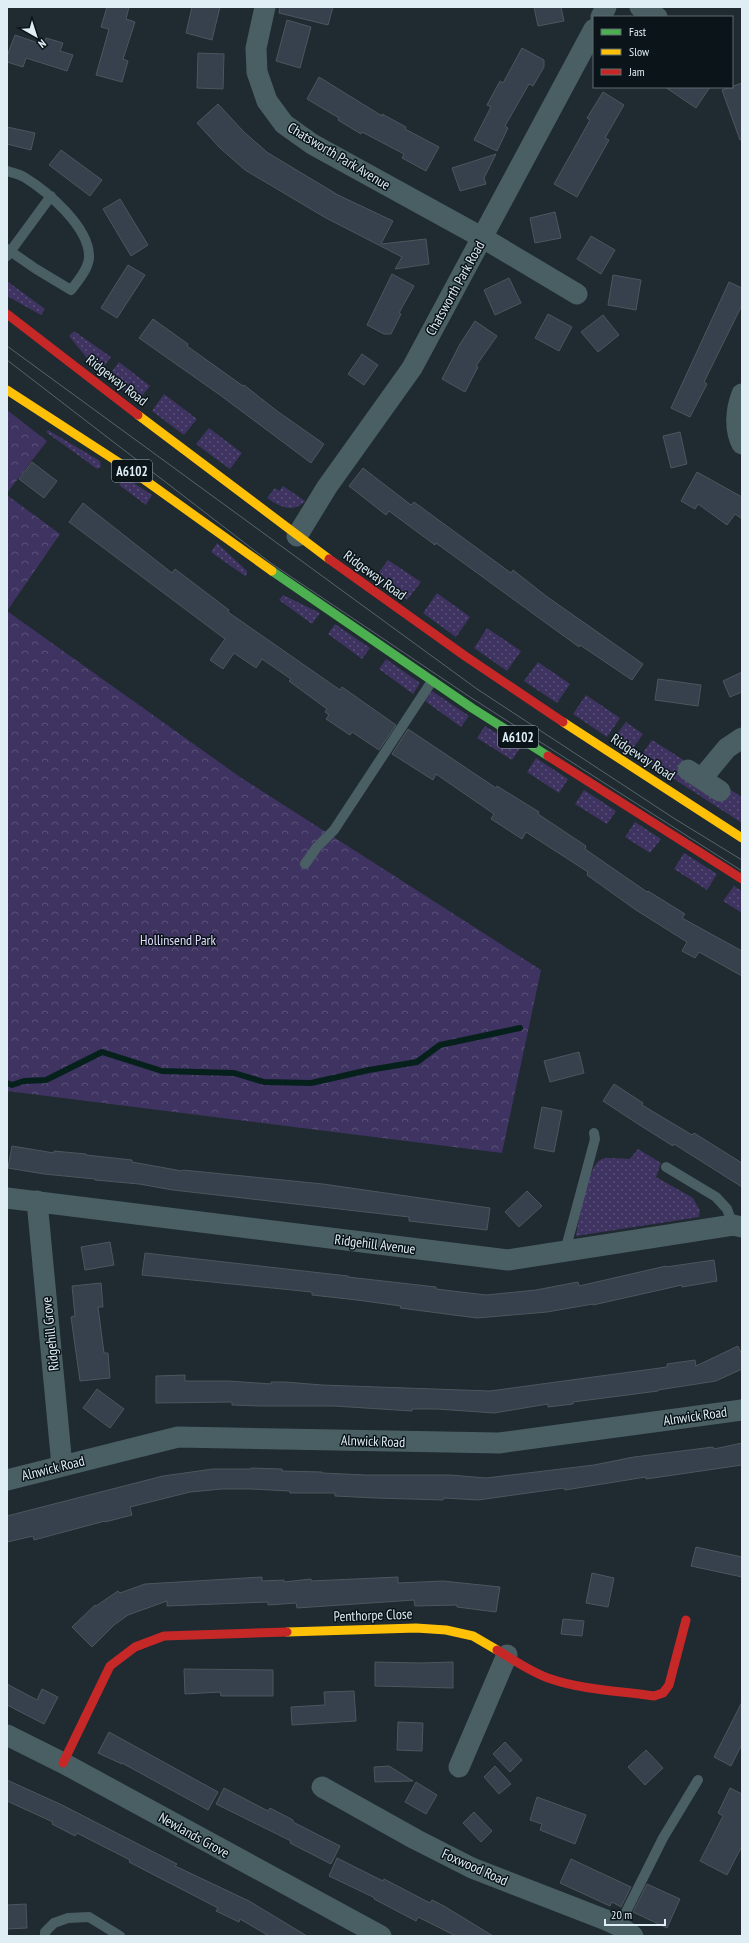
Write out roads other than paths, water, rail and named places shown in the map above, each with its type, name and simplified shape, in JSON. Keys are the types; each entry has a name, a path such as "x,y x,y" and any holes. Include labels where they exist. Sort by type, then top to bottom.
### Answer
{"main road":[{"name":"Ridgeway Road","path":"7,314 297,536 466,657 742,838"},
{"name":"A6102","path":"7,390 136,472 269,569 472,708 742,880"},
{"name":"Penthorpe Close","path":"63,1763 110,1666 122,1655 142,1642 164,1636 416,1628 446,1630 473,1636 527,1668 550,1678 597,1688 654,1696 663,1693 669,1685 686,1620"}],"street":[{"name":"Chatsworth Park Avenue","path":"265,7 257,41 257,72 267,101 284,124 312,144 483,238 577,294"},
{"path":"602,16 606,7"},
{"path":"640,7 655,16"},
{"name":"Chatsworth Park Road","path":"297,536 327,487 412,368 593,31"},
{"path":"742,394 737,406 738,436 742,444"},
{"path":"720,791 695,774 742,738"},
{"name":"Ridgehill Avenue","path":"7,1198 508,1260 737,1226"},
{"name":"Ridgehill Grove","path":"37,1202 62,1466"},
{"name":"Alnwick Road","path":"7,1480 178,1437 499,1443 742,1410"},
{"path":"459,1767 507,1655"},
{"name":"Newlands Grove","path":"7,1735 63,1763 381,1936"},
{"name":"Foxwood Road","path":"322,1787 415,1839 472,1868 626,1931"}],"lane":[{"path":"7,171 23,176 51,196 68,213 84,238 89,256 84,272 71,290 8,252 51,196"},
{"path":"305,864 317,847 334,830 432,681"},
{"path":"565,1251 595,1139 594,1133"},
{"path":"666,1167 716,1198 727,1209 737,1226"},
{"path":"626,1931 663,1838 698,1780"},
{"path":"45,1936 45,1932 54,1923 68,1918 89,1917 120,1936"}],"waterway":[{"path":"7,1083 12,1085 24,1081 46,1080 102,1052 162,1071 234,1073 264,1082 311,1083 369,1070 417,1062 440,1045 520,1028"}],"tram line":[{"path":"7,346 477,689 675,819 742,860"},
{"path":"7,360 272,564 470,697 742,871"}],"park label":[{"name":"Hollinsend Park","path":"178,940"}]}
